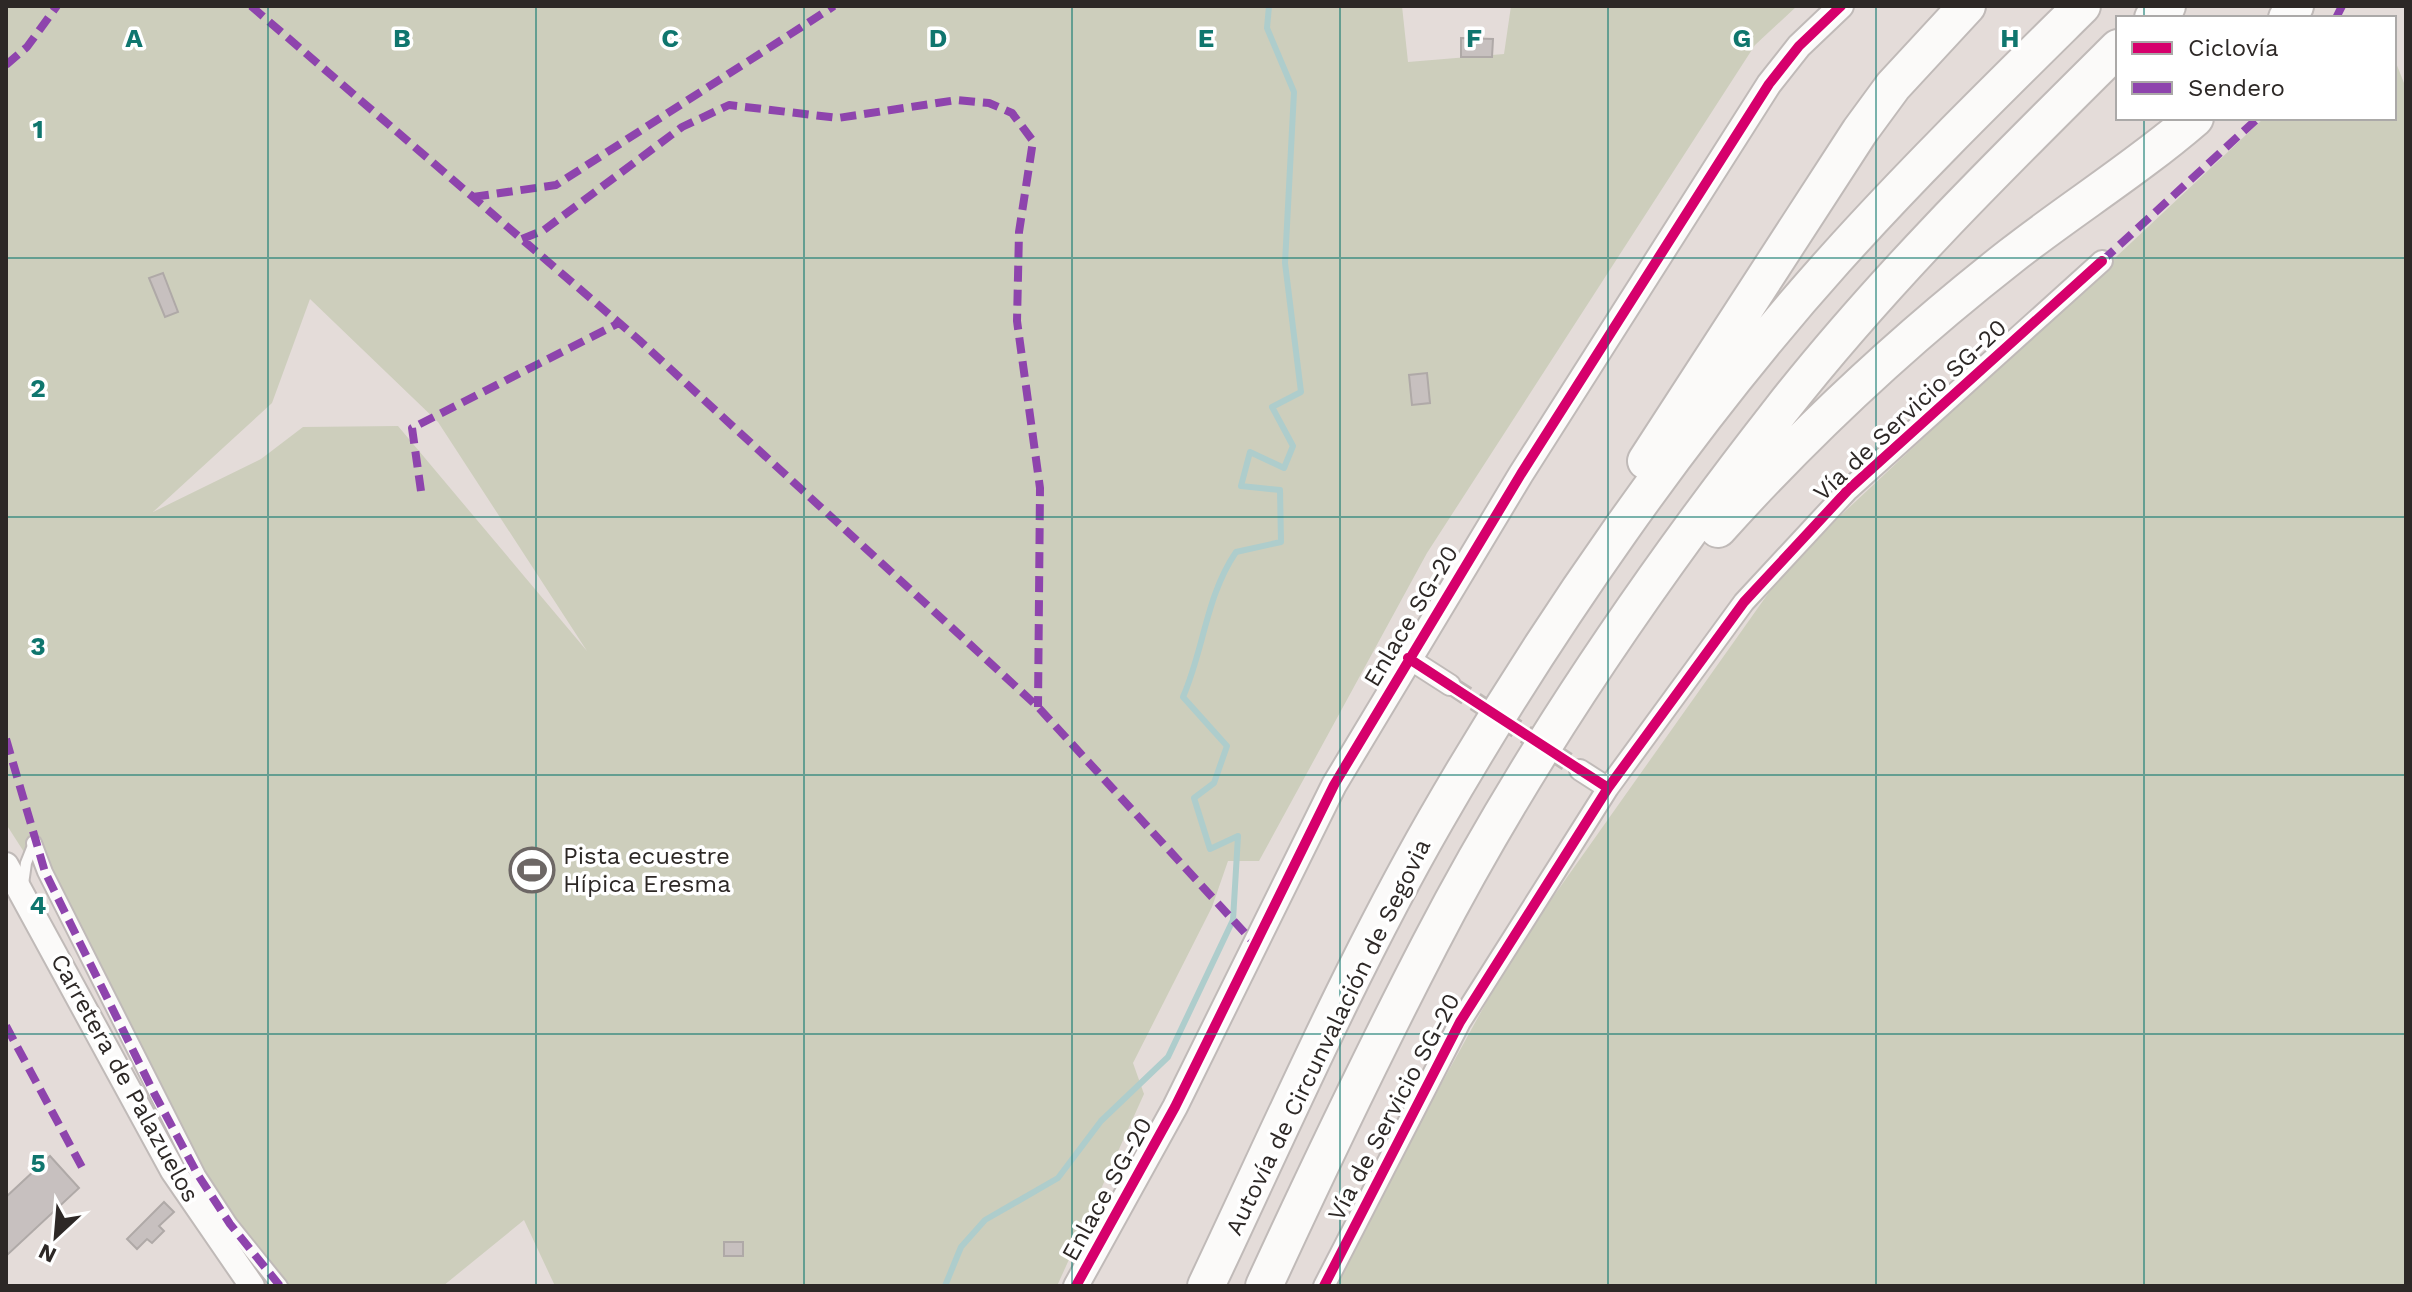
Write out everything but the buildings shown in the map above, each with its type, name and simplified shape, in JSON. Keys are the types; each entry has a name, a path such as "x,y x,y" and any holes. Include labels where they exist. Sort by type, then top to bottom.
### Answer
{"highway":[{"path":"1524,674 1613,513 1812,204 1893,86 1967,6"},
{"name":"Autovía de Circunvalación de Segovia","path":"1206,1286 1321,1040 1379,925 1435,822 1524,674 1589,577 1745,365 1834,260 1959,127 2082,6"},
{"name":"Autovía de Circunvalación de Segovia","path":"1264,1286 1431,942 1558,726 1658,575 1782,409 1893,279 1999,165 2116,50"},
{"path":"1558,726 1619,660 1701,549 1842,399 2012,255 2133,168 2193,120"}],"street":[{"name":"Enlace SG-20","path":"1076,1286 1175,1107 1334,785 1408,658 1769,84 1799,46 1841,6"},
{"name":"Vía de Servicio SG-20","path":"1324,1286 1460,1022 1608,788 1744,602 1848,490 2102,261"},
{"path":"1408,658 1450,685"},
{"path":"1580,770 1608,788"},
{"path":"34,843 45,872 198,1175 230,1224 280,1286"},
{"name":"Carretera de Palazuelos","path":"6,865 173,1171 252,1286"}],"lane":[{"path":"22,890 26,863 34,843"}],"green space":[{"path":"6,6 1402,6 1408,62 1504,54 1511,6 1797,6 1755,45 1427,553 1259,861 1228,861 1212,907 1133,1063 1144,1094 1057,1286 555,1286 524,1220 443,1286 280,1286 230,1224 96,964 6,824","holes":["310,299 438,422 587,651 398,426 303,427 261,459 153,512 272,403"]},
{"path":"2396,63 2406,88 2406,1286 1330,1286 1514,952 1789,564 2262,120 2396,120"}],"waterway":[{"path":"945,1286 961,1247 985,1220 1058,1178 1101,1121 1168,1057 1233,920 1238,836 1210,849 1194,798 1214,783 1227,746 1183,697 1218,586 1236,552 1281,542 1280,490 1241,486 1250,452 1284,468 1293,446 1272,407 1301,392 1285,263 1294,92 1267,28 1269,6"}],"tunnel":[{"path":"1450,685 1580,770"}],"marked path":[{"path":"6,65 27,47 57,6"},
{"path":"251,6 639,340 1038,707 1255,944"},
{"path":"473,197 556,185 834,6"},
{"path":"2337,16 2342,6"},
{"path":"522,239 544,230 682,127 729,105 838,118 957,100 989,103 1012,113 1033,141 1019,232 1017,321 1040,488 1038,707"},
{"path":"2102,261 2256,120"},
{"path":"421,491 412,428 619,323"},
{"path":"6,739 45,872 154,1093 198,1175 230,1224 280,1286"},
{"path":"6,1026 84,1171"}],"cycle path":[{"path":"1076,1286 1175,1107 1334,785 1521,474 1769,84 1799,46 1841,6"},
{"path":"1408,658 1608,788 1744,602 1848,490 2102,261"},
{"path":"1324,1286 1460,1022 1608,788"}],"place":[{"name":"Pista ecuestre Hípica Eresma","path":"532,870"}]}
